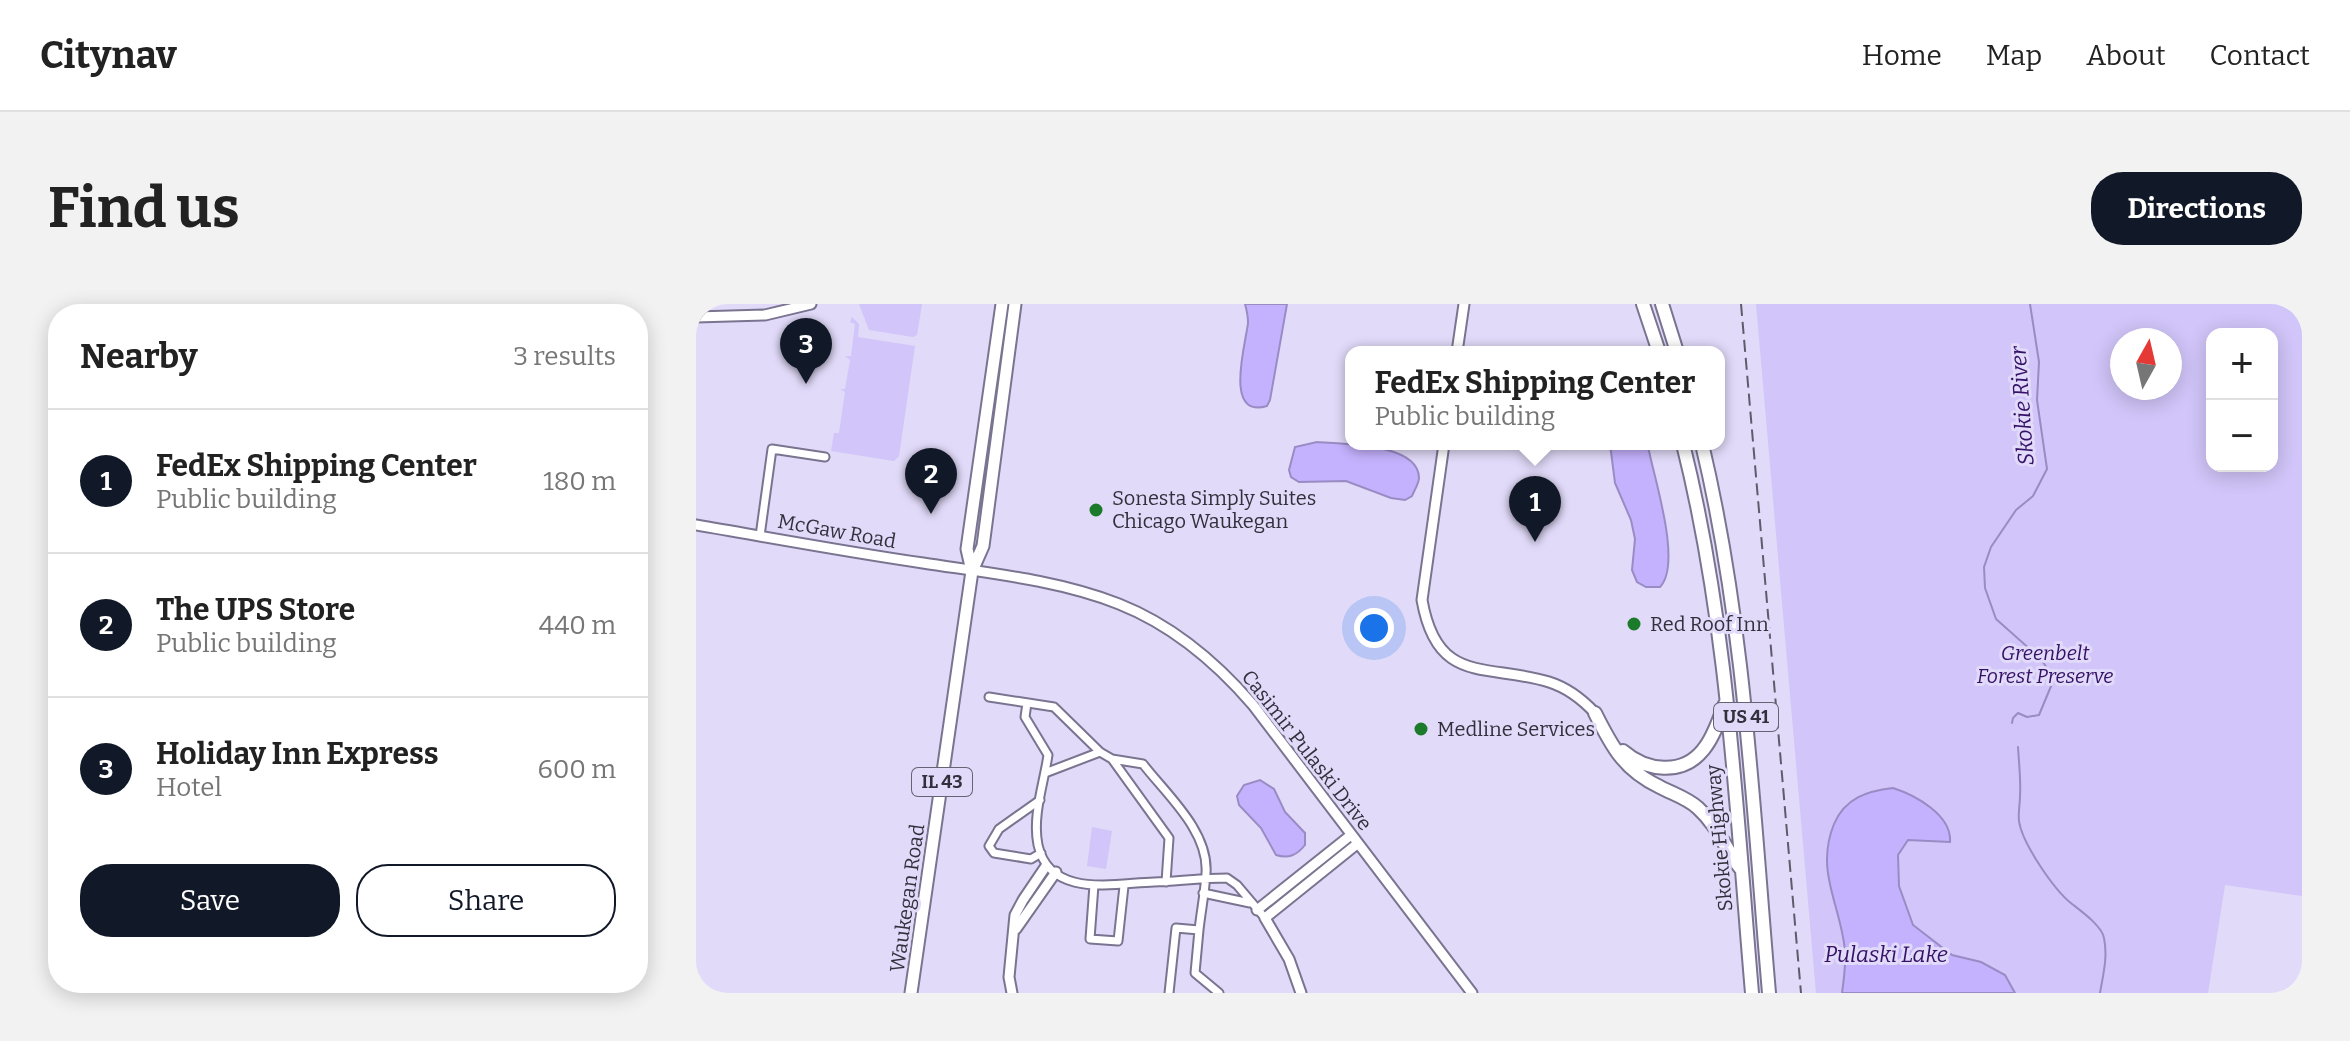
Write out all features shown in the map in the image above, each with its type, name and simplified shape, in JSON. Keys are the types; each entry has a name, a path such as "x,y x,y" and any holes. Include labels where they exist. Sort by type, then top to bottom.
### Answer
{"highway":[{"path":"1643,304 1657,346"},
{"path":"1662,304 1675,346"},
{"name":"Skokie Highway","path":"1684,450 1708,560 1727,700 1752,993"},
{"name":"Skokie Highway","path":"1703,450 1725,558 1740,659 1769,993"},
{"path":"1595,713 1624,752 1635,760 1650,767 1677,767 1702,751 1727,700"},
{"path":"1595,713 1615,752 1635,772 1684,798 1713,822 1729,855 1741,870"}],"main road":[{"name":"Waukegan Road","path":"972,571 967,549 1002,304"},
{"name":"Waukegan Road","path":"911,993 972,571 983,546 1015,304"}],"street":[{"path":"696,317 765,315 811,304"},
{"path":"1458,346 1464,304"},
{"path":"760,536 772,449 825,457"},
{"path":"1443,450 1422,600 1425,618 1438,646 1467,667 1549,682 1583,700 1595,713"},
{"name":"McGaw Road","path":"696,525 972,571"},
{"name":"Casimir Pulaski Drive","path":"972,571 1084,593 1119,605 1181,638 1233,682 1253,705 1472,993"},
{"path":"989,697 1054,707 1100,752 1112,759 1143,764 1187,820 1204,855 1206,871 1195,973 1219,993"},
{"path":"1027,703 1025,717 1048,755 1037,828 1046,866 1067,879 1094,885 1124,886 1227,878 1237,885 1258,911 1289,959 1301,993"},
{"path":"1045,773 1100,752"},
{"path":"1112,759 1169,838 1166,882"},
{"path":"1040,800 999,829 989,846 994,853 1031,859 1041,853"},
{"path":"1258,911 1354,840"},
{"path":"1012,993 1009,977 1016,929 1046,866"},
{"path":"1025,908 1056,872"},
{"path":"1094,885 1090,939 1118,941 1124,886"},
{"path":"1203,893 1258,911"},
{"path":"1169,993 1176,928 1199,930"}],"green space":[{"path":"859,304 922,304 917,335 913,337 869,330"},
{"name":"Greenbelt Forest Preserve","path":"1756,304 2302,304 2302,896 2225,885 2208,993 1816,993"},
{"path":"852,317 859,324 858,337 915,346 899,456 894,461 831,451 834,433 839,433 845,392 840,389 845,389 850,360 845,356 851,356 855,324 850,322"},
{"path":"1092,827 1112,831 1106,869 1087,866"}],"water":[{"path":"1245,304 1287,304 1267,406 1253,407 1245,401 1241,391 1240,377 1248,323"},
{"path":"1317,442 1345,444 1345,450 1393,452 1416,466 1419,478 1412,496 1405,500 1346,481 1299,482 1291,477 1289,470 1295,447"},
{"path":"1611,450 1649,450 1668,542 1666,576 1660,587 1646,587 1637,582 1632,570 1635,539 1631,520 1615,483"},
{"path":"1260,780 1274,789 1285,812 1305,833 1305,845 1292,855 1276,855 1261,828 1239,805 1237,796 1244,785"},
{"name":"Pulaski Lake","path":"1893,788 1939,815 1949,832 1950,842 1908,840 1898,855 1899,886 1913,925 1952,955 1981,962 2005,975 2015,993 1842,993 1845,950 1830,887 1829,841 1839,815 1851,802 1874,791"}],"waterway":[{"name":"Skokie River","path":"2012,723 2018,713 2027,717 2039,715 2054,679 2041,659 1996,619 1985,588 1984,567 1991,547 2016,510 2033,496 2047,469 2037,400 2039,362 2030,304"},
{"name":"Skokie River","path":"2018,747 2021,830 2040,866 2057,888 2102,933 2105,959 2100,993"}],"railway":[{"path":"1741,304 1801,993"}],"place":[{"name":"Holiday Inn Express","path":"806,384"},
{"name":"Sonesta Simply Suites Chicago Waukegan","path":"1096,510"},
{"name":"The UPS Store","path":"931,514"},
{"name":"FedEx Shipping Center","path":"1535,542"},
{"name":"Red Roof Inn","path":"1634,624"},
{"name":"Medline Services","path":"1421,729"}]}
